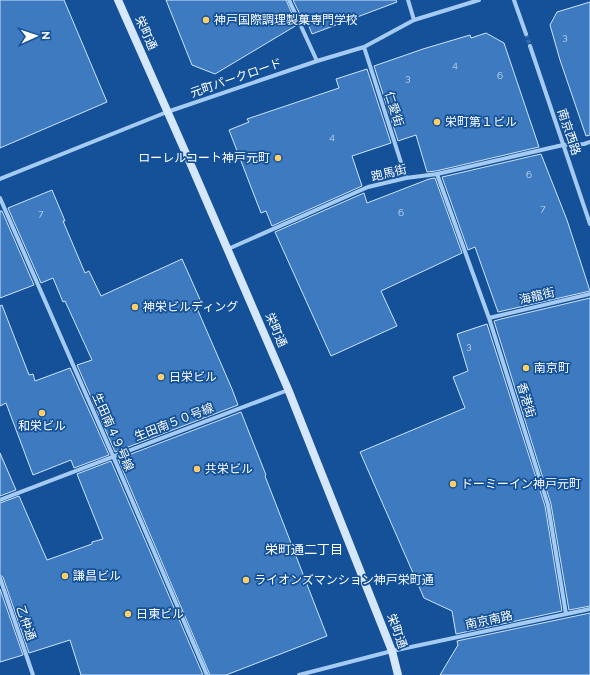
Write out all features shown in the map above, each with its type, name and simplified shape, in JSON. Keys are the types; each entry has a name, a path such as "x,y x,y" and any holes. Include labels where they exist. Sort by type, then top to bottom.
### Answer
{"street":[{"name":"栄町通","path":"118,0 228,249 288,390 392,651 398,675"},
{"path":"289,0 317,61"},
{"path":"408,0 414,20"},
{"name":"元町パークロード","path":"0,179 167,112 317,61 364,47 414,20 479,0"},
{"path":"514,0 526,34"},
{"name":"南京西路","path":"530,46 590,224"},
{"name":"仁愛街","path":"364,47 406,178"},
{"name":"跑馬街","path":"228,249 368,187 406,178 437,174 563,145 584,144 590,142"},
{"name":"香港街","path":"437,174 490,318 548,505 566,614"},
{"name":"生田南４９号線","path":"0,198 207,675"},
{"name":"海龍街","path":"490,318 590,294"},
{"name":"生田南５０号線","path":"0,500 288,390"},
{"name":"乙仲通","path":"0,578 33,675"},
{"name":"南京南路","path":"300,675 392,651 590,609"}],"building":[{"path":"0,0 64,0 107,102 0,148"},
{"path":"166,0 286,0 297,25 215,74 192,65"},
{"path":"293,0 396,0 397,2 312,34 306,19 303,21"},
{"path":"590,2 590,135 586,136 560,60 550,25 557,12"},
{"path":"486,33 504,43 539,147 427,172 416,135 398,141 374,66 470,35 471,38"},
{"path":"367,69 391,143 352,156 362,186 272,226 266,211 261,213 229,130 249,122 247,119 339,88 336,79"},
{"path":"541,154 567,220 590,291 498,312 475,247 468,250 442,177"},
{"path":"435,178 462,253 381,291 397,326 331,356 275,232 364,193 367,203"},
{"path":"52,190 65,221 63,221 85,273 89,271 101,296 182,259 202,304 196,306 238,405 115,452 77,365 92,360 65,301 63,302 53,278 41,283 8,208"},
{"path":"0,211 2,211 34,285 0,298"},
{"path":"590,298 590,606 569,610 551,504 494,321"},
{"path":"2,305 29,375 33,374 35,381 70,368 109,455 74,468 71,460 33,475 6,403 0,406 0,306"},
{"name":"ドーミーイン神戸元町","path":"487,324 545,506 562,611 456,634 452,611 424,598 360,452 465,408 453,377 468,371 457,334"},
{"path":"241,412 327,636 226,675 210,675 118,459"},
{"path":"0,453 16,490 0,496"},
{"path":"111,461 203,675 81,675 70,640 29,653 3,577 0,575 0,503 19,496 47,560 92,544 92,542 103,539 77,474"},
{"path":"0,589 23,655 0,662"},
{"path":"590,613 590,675 440,675 458,645 457,641"}],"tunnel":[{"path":"526,34 530,46"}],"place":[{"name":"神戸国際調理製菓専門学校","path":"206,20"},
{"name":"栄町第１ビル","path":"437,122"},
{"name":"ローレルコート神戸元町","path":"278,158"},
{"name":"神栄ビルディング","path":"135,307"},
{"name":"南京町","path":"526,368"},
{"name":"日栄ビル","path":"161,377"},
{"name":"和栄ビル","path":"42,413"},
{"name":"共栄ビル","path":"197,469"},
{"name":"ドーミーイン神戸元町","path":"453,484"},
{"name":"謙昌ビル","path":"65,576"},
{"name":"ライオンズマンション神戸栄町通","path":"246,580"},
{"name":"日東ビル","path":"128,614"}],"district":[{"name":"栄町通二丁目","path":"304,549"}]}
